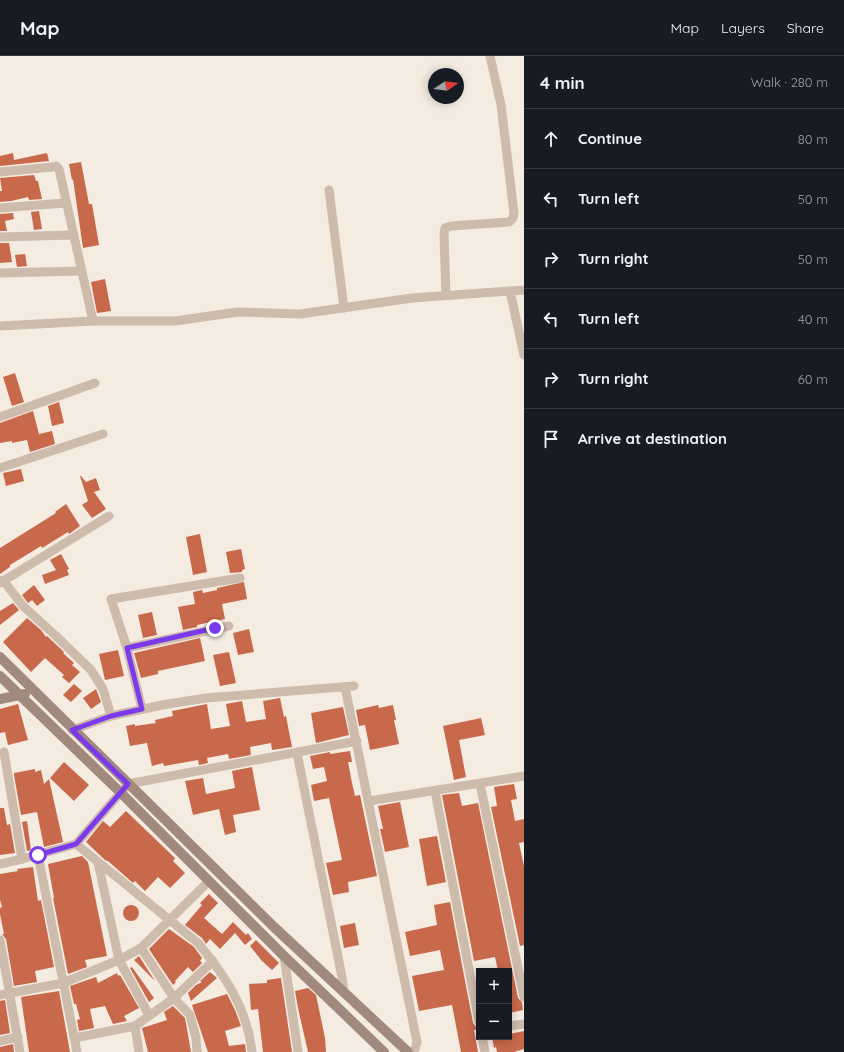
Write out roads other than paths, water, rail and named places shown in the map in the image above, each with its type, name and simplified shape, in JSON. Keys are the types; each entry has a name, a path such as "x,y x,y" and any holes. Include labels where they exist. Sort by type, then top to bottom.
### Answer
{"main road":[{"path":"0,657 72,730 274,927 408,1052"},
{"path":"0,676 120,792 284,956 384,1052"},
{"path":"0,699 34,691"}],"street":[{"path":"446,295 445,228 451,226 509,222 513,218 514,214 501,105 490,56"},
{"path":"0,172 56,166 59,169 93,321"},
{"path":"329,190 344,308"},
{"path":"0,208 66,203"},
{"path":"0,237 73,236"},
{"path":"0,273 81,271"},
{"path":"0,326 93,321 168,322 238,312 300,314 393,300 524,290"},
{"path":"510,291 524,355"},
{"path":"0,417 95,383"},
{"path":"0,468 103,434"},
{"path":"109,516 2,582 23,606 90,670 103,689 111,716"},
{"path":"142,709 127,648 111,599 240,578"},
{"path":"127,648 229,626"},
{"path":"72,730 111,716 206,698 350,686 357,741 417,1042 414,1052"},
{"path":"0,864 76,844 128,784 357,741"},
{"path":"4,752 22,859"},
{"path":"297,753 344,993"},
{"path":"369,802 524,776"},
{"path":"480,784 524,997"},
{"path":"435,791 476,1006"},
{"path":"76,844 198,943 232,989 244,1014 252,1052"},
{"path":"38,855 77,1052"},
{"path":"98,862 119,960 149,1016"},
{"path":"0,995 63,983 119,960 141,948 209,881"},
{"path":"0,945 20,1052"},
{"path":"141,948 174,998 190,1015 198,1052"},
{"path":"284,956 298,1052"},
{"path":"74,1038 135,1026 174,998 212,961"},
{"path":"512,1026 524,1024"},
{"path":"135,1026 139,1052"},
{"path":"0,1041 18,1037"},
{"path":"483,1040 485,1052"}]}
